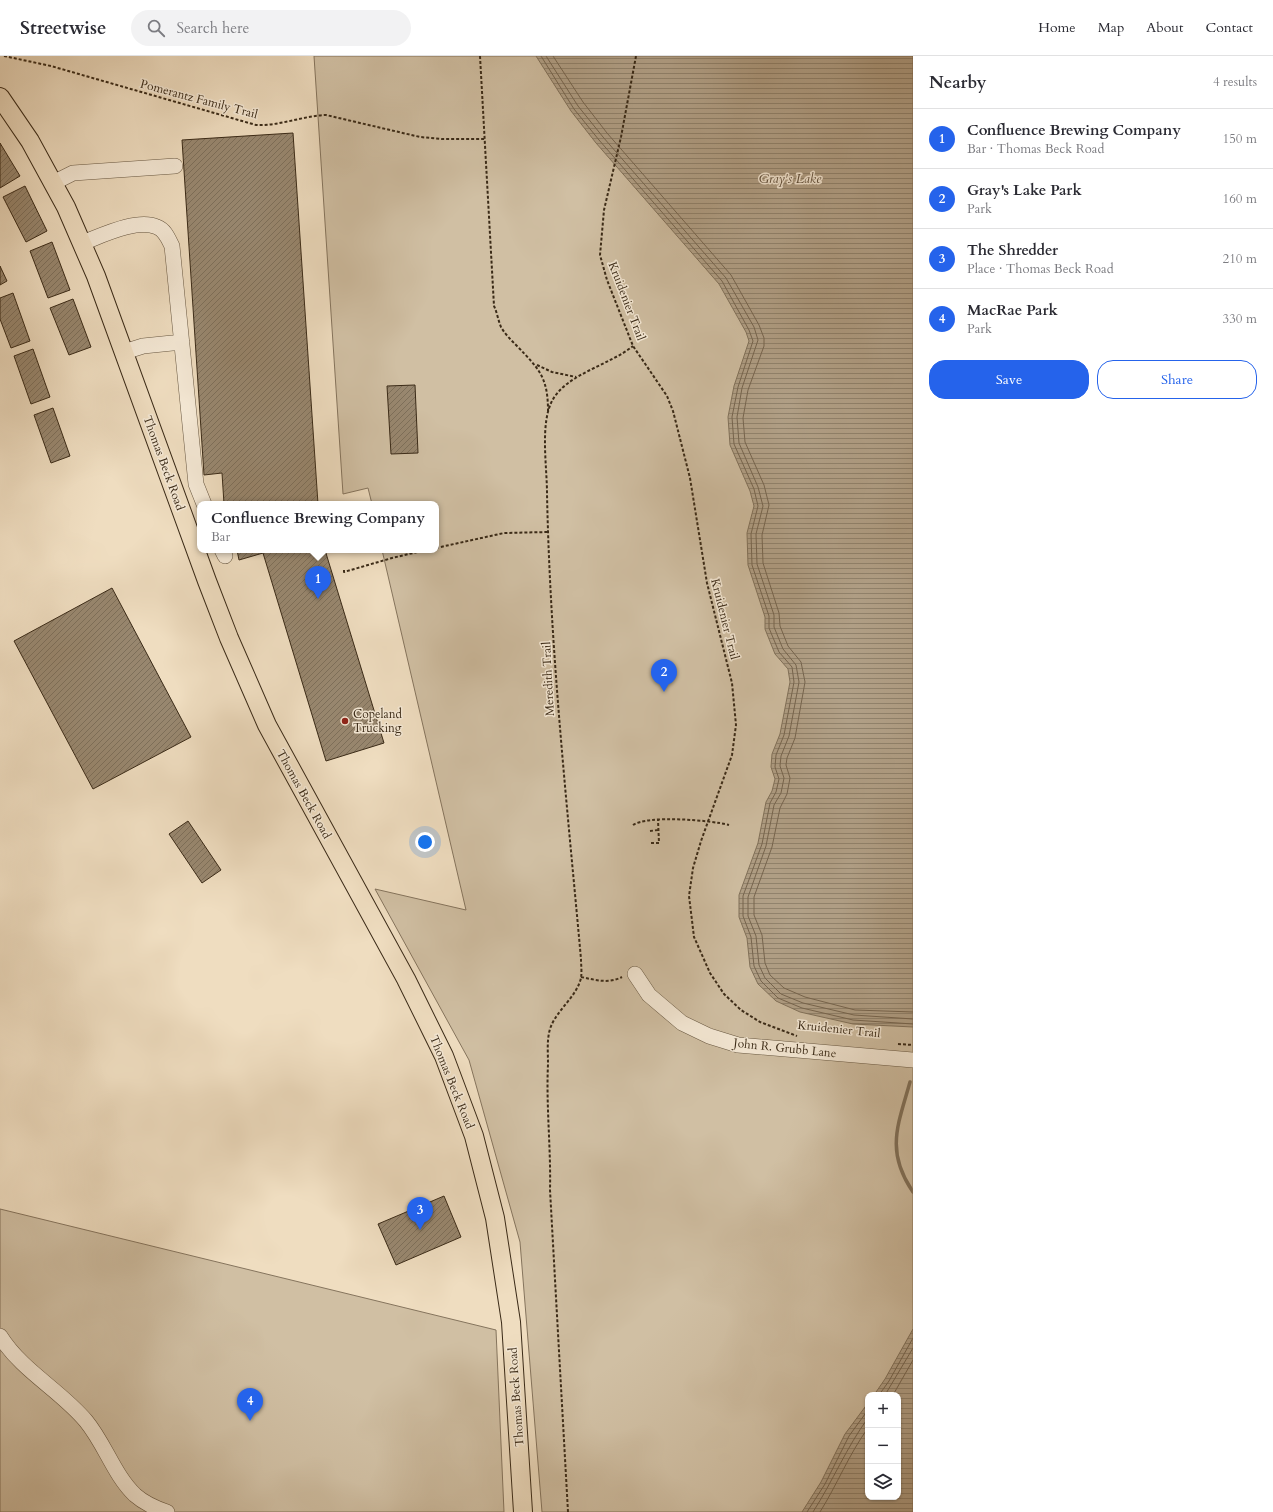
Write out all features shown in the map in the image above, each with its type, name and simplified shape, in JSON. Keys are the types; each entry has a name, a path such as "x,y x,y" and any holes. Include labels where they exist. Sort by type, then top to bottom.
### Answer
{"main road":[{"name":"Thomas Beck Road","path":"0,97 30,141 66,207 82,243 124,352 197,552"},
{"name":"Thomas Beck Road","path":"197,553 229,638 267,726 409,986 444,1056 474,1136 495,1218 511,1322 523,1512"}],"lane":[{"path":"53,183 73,174 175,166"},
{"path":"82,243 130,226 146,224 157,227 166,234 172,246 196,484 203,501"},
{"path":"124,352 143,346 182,342"},
{"path":"183,514 197,509"},
{"name":"John R. Grubb Lane","path":"635,974 649,995 682,1023 709,1036 738,1045 913,1060"},
{"path":"0,1336 20,1361 66,1401 85,1420 125,1483 135,1495 145,1502 167,1512"}],"path":[{"name":"Pomerantz Family Trail","path":"4,56 51,66 256,125 269,126 316,115 326,115 420,137 442,139 485,139"},
{"path":"480,56 494,306 501,326 510,338 536,365 544,379 548,396 548,412"},
{"name":"Kruidenier Trail","path":"636,56 604,210 600,255 607,280 633,346 667,396 673,411 690,478 707,583 732,683 736,725 732,755 693,868 690,896 694,936 710,974 724,994 741,1010 760,1022 798,1036"},
{"name":"Meredith Trail","path":"568,1512 551,1204 551,1157 547,1113 548,1047 549,1032 552,1025 577,989 581,977 565,795 548,532 546,446 548,412 552,400 558,392 577,377 624,353 633,346"},
{"path":"536,365 552,372 577,377"},
{"path":"439,547 504,533 548,532"},
{"path":"344,570 344,572 413,553"},
{"path":"651,843 659,843 658,820"},
{"path":"633,825 642,821 658,820 708,821 729,825"},
{"path":"650,830 658,830"},
{"path":"581,977 611,981 626,975 635,974"},
{"name":"Kruidenier Trail","path":"894,1044 913,1045"}],"shaded area":[{"path":"314,56 913,56 913,1339 883,1392 865,1392 865,1423 808,1512 542,1512 520,1242 469,1060 375,889 466,910 383,553 439,553 439,501 371,501 368,488 343,494"},
{"path":"0,1209 496,1330 504,1512 0,1512"}],"water":[{"name":"Gray's Lake","path":"536,56 913,56 913,1027 853,1024 800,1012 776,1001 758,984 750,967 747,938 739,917 739,895 758,843 766,802 772,791 775,779 771,767 772,754 780,734 790,682 788,669 775,654 765,629 765,617 748,565 747,533 754,506 750,491 730,445 728,417 734,386 749,341 746,332 719,284 596,143 571,111"},
{"path":"913,1329 913,1512 802,1512 821,1482 845,1434 865,1407 865,1500 901,1500 901,1392 876,1392"}],"building":[{"path":"293,133 318,501 224,501 222,473 204,475 182,140"},
{"path":"0,143 20,176 0,188"},
{"path":"25,186 47,231 26,242 3,197"},
{"path":"52,242 70,290 48,298 30,251"},
{"path":"0,266 7,281 0,285"},
{"path":"13,293 30,341 11,348 0,319 0,298"},
{"path":"73,299 91,347 69,355 50,308"},
{"path":"33,349 50,397 31,404 14,356"},
{"path":"415,385 418,453 391,454 387,386"},
{"path":"53,408 70,456 51,463 34,415"},
{"path":"238,553 263,553 239,560"},
{"path":"263,553 326,553 384,743 326,761"},
{"path":"112,588 191,737 93,789 14,641"},
{"path":"188,821 221,870 202,883 169,834"},
{"path":"444,1196 461,1237 396,1265 378,1224"}],"waterway":[{"path":"910,1082 901,1112 896,1138 899,1164 904,1177 913,1192"}],"place":[{"name":"Confluence Brewing Company","path":"318,599"},
{"name":"Gray's Lake Park","path":"664,692"},
{"name":"Copeland Trucking","path":"345,721"},
{"name":"The Shredder","path":"420,1230"},
{"name":"MacRae Park","path":"250,1421"}]}
